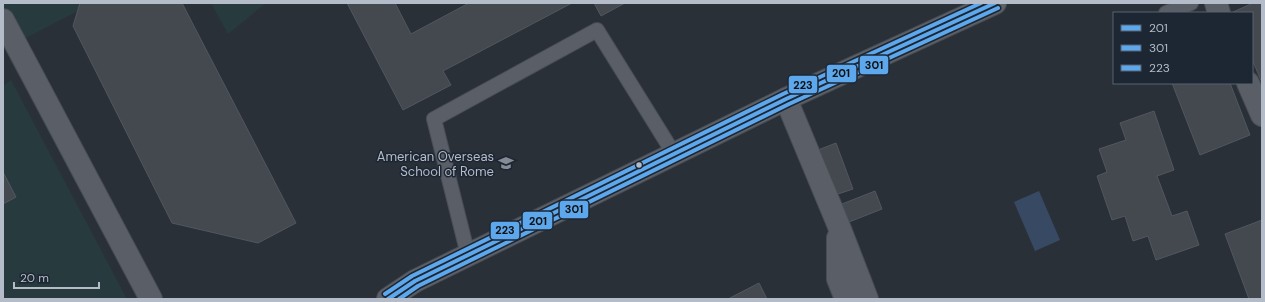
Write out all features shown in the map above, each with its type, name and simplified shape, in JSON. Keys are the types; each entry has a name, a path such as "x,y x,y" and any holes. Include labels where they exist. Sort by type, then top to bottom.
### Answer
{"main road":[{"path":"388,299 415,281 786,99 995,3"}],"street":[{"path":"3,20 151,299"},
{"path":"1248,84 1262,116"},
{"path":"786,99 838,224 867,299"},
{"path":"838,224 838,279 846,299"}],"lane":[{"path":"1168,12 1191,3"},
{"path":"468,255 434,119 597,30 674,154"}],"green space":[{"path":"3,3 93,3 3,50"},
{"path":"211,3 266,3 228,34"},
{"path":"11,80 127,299 3,299 3,86"}],"water":[{"path":"1039,191 1060,240 1035,251 1014,202"}],"building":[{"path":"80,3 182,3 296,223 258,243 172,223 73,26"},
{"path":"347,3 395,3 411,34 469,3 572,3 443,71 451,85 403,110"},
{"path":"594,3 625,3 601,16"},
{"path":"1253,3 1262,3 1262,83 1253,61 1253,12 1233,12"},
{"path":"1172,84 1230,84 1250,135 1200,155"},
{"path":"1154,111 1174,170 1157,176 1172,216 1187,211 1199,245 1156,260 1148,236 1133,241 1125,216 1112,220 1097,176 1107,172 1099,149 1126,140 1120,123"},
{"path":"836,143 853,189 835,195 818,150"},
{"path":"3,172 16,197 3,204"},
{"path":"875,191 882,209 849,222 842,204"},
{"path":"1262,220 1262,299 1249,299 1225,234"},
{"path":"759,283 767,299 728,299"}],"transit line":[{"name":"223","path":"385,294 412,276 783,94 981,3"},
{"name":"201","path":"388,299 415,281 786,99 995,3"},
{"name":"301","path":"399,299 418,286 789,104 998,8"}],"place":[{"name":"American Overseas School of Rome","path":"506,163"}]}
